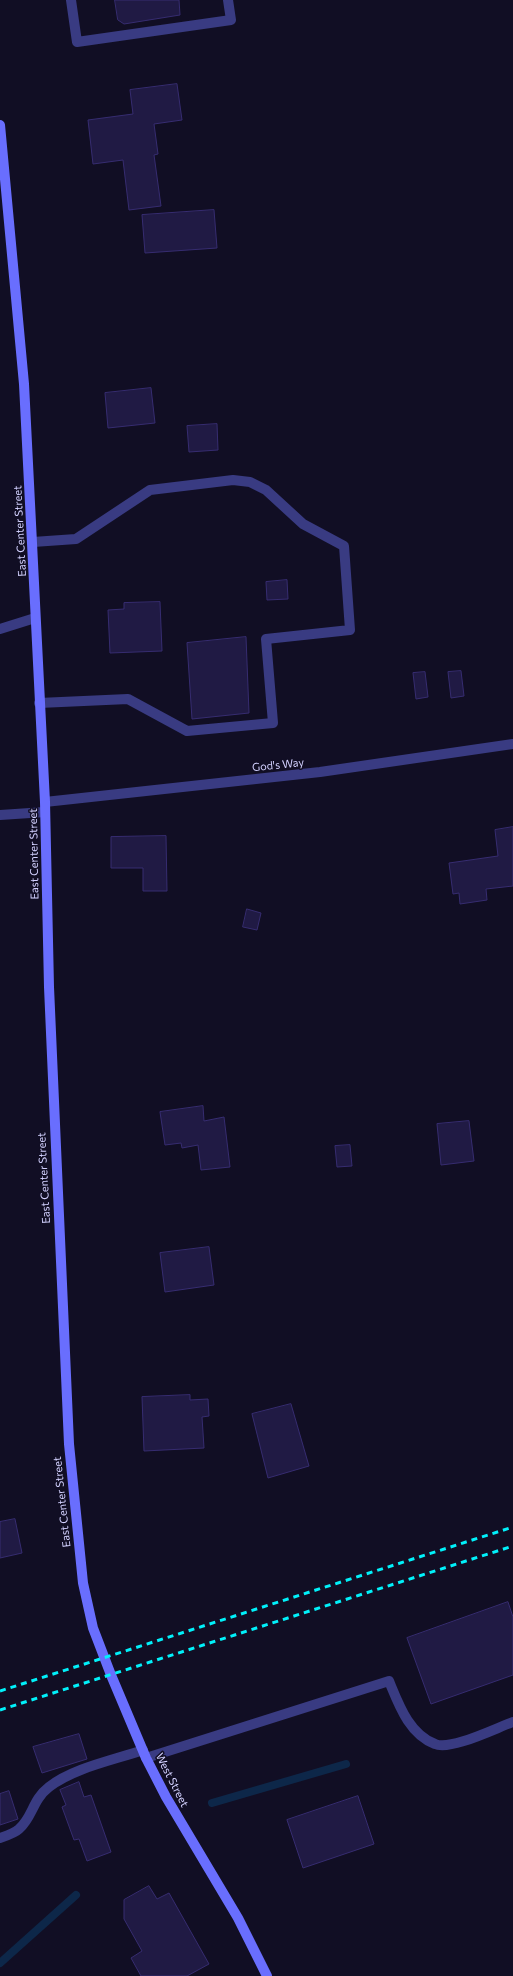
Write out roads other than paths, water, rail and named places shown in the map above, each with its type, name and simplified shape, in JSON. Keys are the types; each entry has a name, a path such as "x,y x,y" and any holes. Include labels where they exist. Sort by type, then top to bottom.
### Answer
{"main road":[{"name":"East Center Street","path":"0,125 23,376 33,542 35,618 45,807 51,1050 69,1444 83,1583"},
{"name":"West Street","path":"83,1583 93,1628 111,1675 145,1754 166,1797 238,1918 266,1976"}],"street":[{"path":"71,0 78,42 231,20 228,0"},
{"path":"33,542 76,539 150,490 233,480 250,482 266,490 303,524 344,546 350,630 266,639 273,723 187,731 128,699 40,703"},
{"path":"0,629 35,618"},
{"name":"God's Way","path":"0,815 45,807 320,772 513,744"},
{"path":"0,1838 19,1830 26,1821 38,1796 50,1786 70,1775 389,1682 409,1724 435,1744 448,1745 513,1722"}],"waterway":[{"path":"212,1803 346,1764"},
{"path":"0,1963 76,1895"}],"railway":[{"path":"0,1691 513,1527"},
{"path":"0,1710 513,1546"}]}
